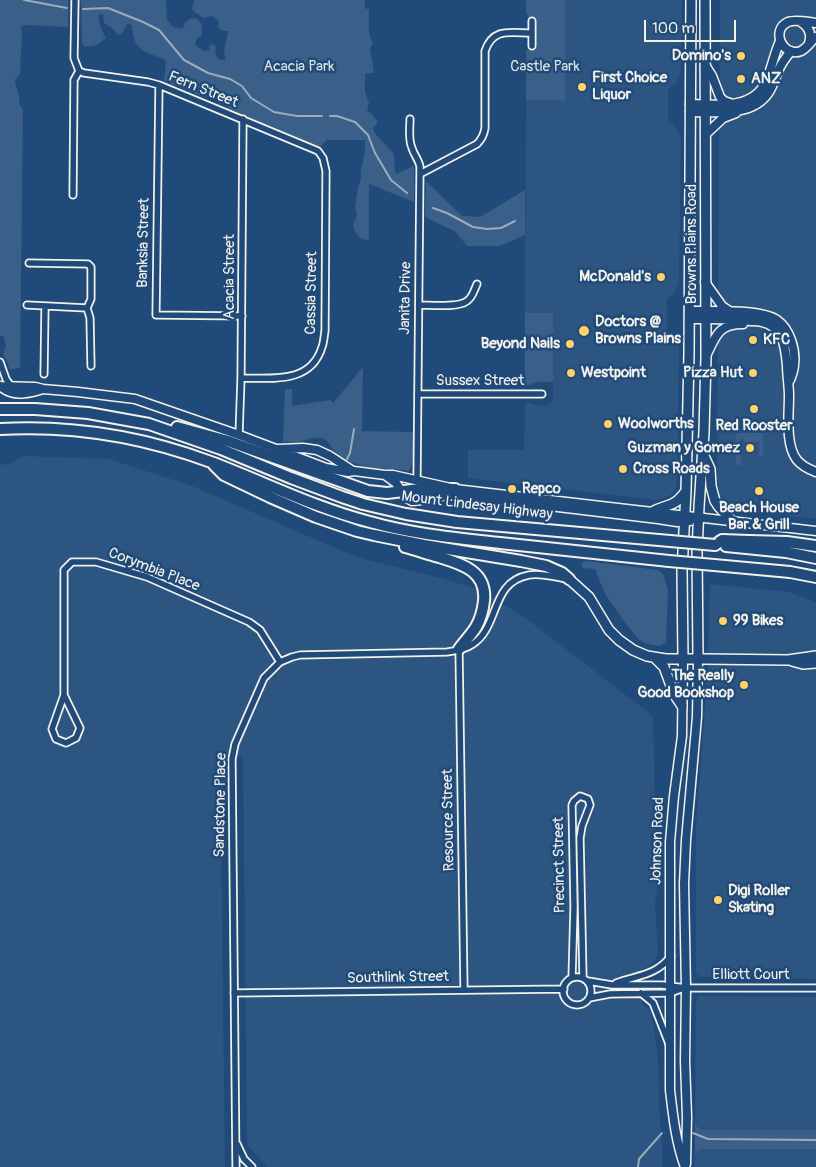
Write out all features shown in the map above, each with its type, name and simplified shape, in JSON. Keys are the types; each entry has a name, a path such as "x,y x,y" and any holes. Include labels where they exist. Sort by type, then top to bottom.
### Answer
{"highway":[{"name":"Mount Lindesay Highway","path":"0,409 60,410 116,417 149,424 221,449 319,489 363,504 406,514 457,522 786,552 816,558"},
{"path":"149,424 162,424 212,436 368,491 386,493 426,489 455,489"},
{"path":"0,429 70,430 116,436 164,447 212,462 318,506 360,520 397,529 425,534 790,572 816,577"},
{"path":"212,462 224,475 294,508 340,526 374,535 540,564 553,568 569,579"},
{"path":"374,535 386,542 463,565 473,571 480,580 483,586 484,598 482,612 476,626 459,649"},
{"path":"715,545 722,540 731,540 772,541 816,546"}],"main road":[{"name":"Browns Plains Road","path":"685,519 689,315 691,0"},
{"name":"Browns Plains Road","path":"698,518 703,454 706,357 705,0"},
{"path":"703,454 710,469 711,486 715,501 718,507 733,522"},
{"path":"652,512 674,504 686,491"},
{"name":"Johnson Road","path":"698,518 698,659"},
{"name":"Johnson Road","path":"683,660 682,571 685,519"},
{"path":"569,579 589,597 609,630 619,640 640,654 656,659 788,660 816,656"},
{"path":"656,659 664,667 674,694 682,706"},
{"path":"788,660 803,664 816,663"}],"street":[{"path":"72,195 74,80 79,71 74,58 75,0"},
{"path":"816,22 792,20 784,24 780,32 780,41 784,48 791,51 802,50 816,37"},
{"path":"532,21 532,46"},
{"path":"801,22 805,24 810,32 808,45"},
{"path":"420,174 477,144 484,135 485,51 492,38 499,34 532,34"},
{"path":"705,108 744,102 758,94 766,82 776,48 780,41"},
{"path":"706,134 724,118 740,110 752,107 767,95 780,66 791,51"},
{"path":"705,65 712,76 720,97 731,104"},
{"name":"Fern Street","path":"79,71 159,85 314,149"},
{"name":"Banksia Street","path":"159,85 156,315 242,316"},
{"path":"690,108 740,110"},
{"name":"Acacia Street","path":"239,436 243,119"},
{"name":"Janita Drive","path":"410,119 410,141 419,162 420,174 416,480"},
{"name":"Cassia Street","path":"241,378 282,378 297,375 308,368 318,357 323,346 325,331 326,170 323,158 314,149"},
{"path":"29,263 88,264 91,266 90,299 87,308 90,318 91,366"},
{"path":"705,282 722,306 731,312"},
{"path":"419,305 459,304 466,302 471,297 477,284"},
{"path":"27,306 87,308"},
{"path":"44,374 45,306"},
{"path":"689,315 731,312 764,315 777,319 787,330 793,344 794,365 788,387"},
{"path":"705,315 762,322 772,326 778,332 784,343 788,387 789,440 796,459 805,468 816,472"},
{"path":"706,357 721,330 730,325 747,324 752,321"},
{"path":"0,362 6,379 11,386"},
{"name":"Mount Lindesay Highway","path":"0,386 35,387 135,399 326,468 385,476 393,474 455,489 652,512 685,519"},
{"name":"Mount Lindesay Highway","path":"0,386 10,392 20,394 43,389"},
{"name":"Sussex Street","path":"418,394 542,394"},
{"path":"310,448 308,454 312,463"},
{"name":"Mount Lindesay Highway","path":"276,449 310,448 321,452 354,472"},
{"name":"Mount Lindesay Highway","path":"385,476 396,483 405,497 412,501 458,495 685,519 698,518 816,532"},
{"name":"Corymbia Place","path":"64,695 80,728 76,738 66,743 56,739 52,729 64,695 64,570 72,562 96,562 148,578 248,622 260,630 280,662"},
{"path":"280,662 300,655 447,652 471,646 482,635 500,596 513,581 534,574 569,579"},
{"name":"Resource Street","path":"459,649 464,990"},
{"name":"Johnson Road","path":"685,1167 687,1117 684,884 696,717 698,659"},
{"name":"Johnson Road","path":"683,660 682,736 670,842 670,1090 673,1117 685,1167"},
{"name":"Sandstone Place","path":"236,1167 232,760 235,744 264,678 280,662"},
{"name":"Precinct Street","path":"572,978 572,805 574,800 580,796 586,797 590,805 582,826 580,838 582,946 585,980"},
{"path":"573,945 582,946"},
{"path":"612,985 652,972 665,964 671,956"},
{"path":"585,980 591,989 589,998 584,1003 572,1004 566,998 564,989 566,983 576,977 612,985 670,989"},
{"name":"Elliott Court","path":"670,989 816,988"},
{"name":"Southlink Street","path":"234,993 564,989"},
{"path":"589,998 610,994 641,993 670,989"},
{"path":"641,993 655,1007 670,1049"},
{"name":"Sandstone Place","path":"236,1142 244,1159 252,1167"}],"shaded area":[{"path":"565,0 682,0 681,71 677,82 668,89 668,121 679,132 681,139 679,280 675,292 667,299 667,331 679,347 677,480 672,494 656,500 468,478 468,450 524,450 525,402 547,406 553,400 553,313 525,313 526,100 565,101"},
{"path":"720,0 816,0 816,519 746,511 725,503 719,491 717,477"},
{"path":"23,456 109,459 192,486 347,553 477,589 524,617 653,716 657,889 655,905 658,953 656,960 651,965 642,969 642,1003 650,1012 658,1057 662,1167 268,1167 247,1145 243,756 220,756 225,1167 0,1167 0,464 9,465"},
{"path":"710,584 788,592 816,602 816,979 700,977 696,973 696,827 707,681"},
{"path":"701,996 816,997 816,1130 701,1130 695,1124 696,1001"},
{"path":"701,1149 816,1149 816,1167 695,1167 695,1155"}],"green space":[{"path":"0,0 68,0 68,27 24,25 21,27 20,74 15,82 19,104 23,110 20,368 12,369 9,368 3,354 6,343 3,336 0,336"},
{"name":"Acacia Park","path":"81,0 166,0 167,20 173,27 183,29 185,22 192,18 198,19 202,26 202,35 197,38 195,45 204,51 210,50 209,46 212,44 216,47 215,51 218,59 226,60 224,52 228,31 218,28 219,21 212,16 204,18 196,13 192,9 194,0 365,0 365,9 369,8 369,31 373,43 370,48 374,73 365,74 365,92 369,103 367,111 378,122 373,128 375,133 393,152 396,174 414,166 414,202 369,184 369,240 360,238 353,226 357,215 355,207 365,151 365,140 327,140 320,147 233,111 221,103 217,93 203,97 164,81 166,60 146,52 137,45 132,25 127,24 123,32 118,35 111,27 105,24 102,14 99,15 99,21 106,38 97,45 84,47 82,41"},
{"name":"Castle Park","path":"526,0 565,0 565,101 526,100 526,50 536,50 536,18 529,17 526,13"},
{"path":"426,181 462,216 480,217 525,190 525,235 500,246 467,246 456,232 425,217"},
{"path":"525,313 553,313 553,382 539,382 525,386"},
{"path":"363,367 362,431 413,432 413,457 409,471 364,466 347,461 340,457 327,441 322,438 283,442 285,389 292,389 292,406 330,400 333,403"},
{"path":"736,433 763,433 763,456 759,456 759,442 744,442 744,439 740,439 741,465 736,465"},
{"path":"587,561 658,570 663,574 668,590 666,643 659,646 647,644 638,639 605,594 595,569 583,568 582,562"},
{"path":"695,1124 701,1130 816,1130 816,1149 701,1149 695,1155"}],"waterway":[{"path":"24,0 67,8"},
{"path":"83,9 108,8 159,30 184,60 208,73 230,79 242,86 251,98 274,112 297,116 322,116"},
{"path":"330,116 337,116 355,122 368,135 375,153 391,180 407,193"},
{"path":"433,208 473,227 501,228 515,221"},
{"path":"347,459 350,453 354,429"},
{"path":"638,1167 639,1159 662,1133"},
{"path":"693,1133 708,1139 816,1140"}],"place":[{"name":"Domino's","path":"741,56"},
{"name":"ANZ","path":"741,79"},
{"name":"First Choice Liquor","path":"582,87"},
{"name":"McDonald's","path":"661,277"},
{"name":"Doctors @ Browns Plains","path":"584,331"},
{"name":"KFC","path":"753,340"},
{"name":"Beyond Nails","path":"570,344"},
{"name":"Westpoint","path":"571,373"},
{"name":"Pizza Hut","path":"753,373"},
{"name":"Red Rooster","path":"754,409"},
{"name":"Woolworths","path":"608,424"},
{"name":"Guzman y Gomez","path":"750,448"},
{"name":"Cross Roads","path":"623,469"},
{"name":"Repco","path":"512,489"},
{"name":"Beach House Bar & Grill","path":"759,491"},
{"name":"99 Bikes","path":"723,621"},
{"name":"The Really Good Bookshop","path":"744,685"},
{"name":"Digi Roller Skating","path":"718,900"}]}
